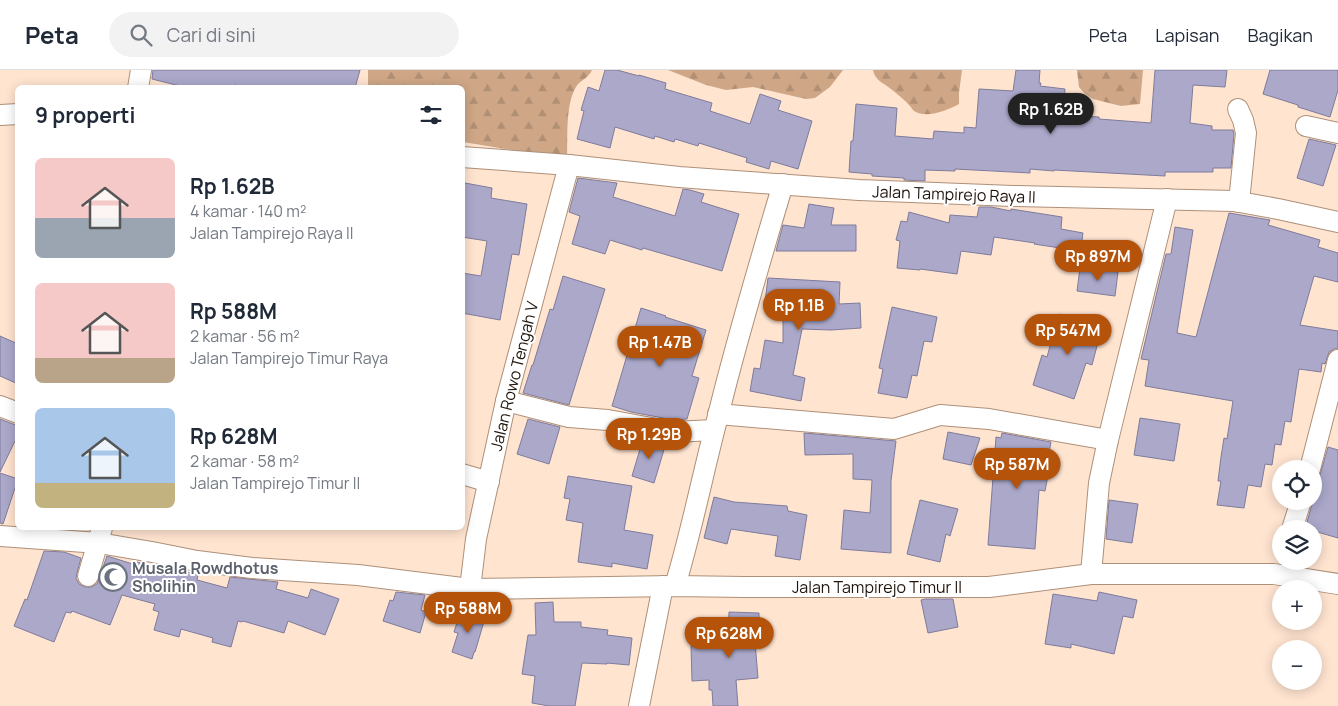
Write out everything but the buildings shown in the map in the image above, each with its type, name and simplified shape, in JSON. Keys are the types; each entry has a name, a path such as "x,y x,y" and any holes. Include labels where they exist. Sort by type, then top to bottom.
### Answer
{"street":[{"path":"138,85 141,70"},
{"path":"1238,109 1245,125 1246,133 1239,202"},
{"path":"0,115 15,114"},
{"path":"1306,126 1338,133"},
{"name":"Jalan Tampirejo Raya II","path":"465,157 859,190 1239,202 1278,208 1338,222"},
{"name":"Jalan Rowo Tengah V","path":"470,589 476,539 506,401 569,165"},
{"path":"639,706 669,586 686,547 716,422 782,184"},
{"path":"1091,574 1100,483 1108,440 1168,199"},
{"path":"1312,460 1338,360"},
{"path":"506,401 569,417 608,420 673,432 716,422 894,429 940,415 989,419 1108,440"},
{"path":"0,406 15,412"},
{"path":"465,475 489,482"},
{"path":"88,576 100,535"},
{"name":"Jalan Tampirejo Timur II","path":"0,536 100,535 152,552 197,561 252,568 358,575 470,589 669,586 763,588 989,586 1091,574 1272,565"},
{"name":"Jalan Tampirejo Timur II","path":"1294,570 1338,584"}],"green space":[{"path":"368,70 592,70 580,82 572,94 568,122 567,159 465,142 465,85 368,85"},
{"path":"668,70 843,70 830,87 815,98 806,99 753,87 726,90 706,85"},
{"path":"873,70 962,70 959,104 937,113 919,113 914,111 903,99 878,79"},
{"path":"1077,70 1143,70 1140,104 1121,106 1093,99 1079,87"}],"place":[{"name":"Musala Rowdhotus Sholihin","path":"113,577"}]}
